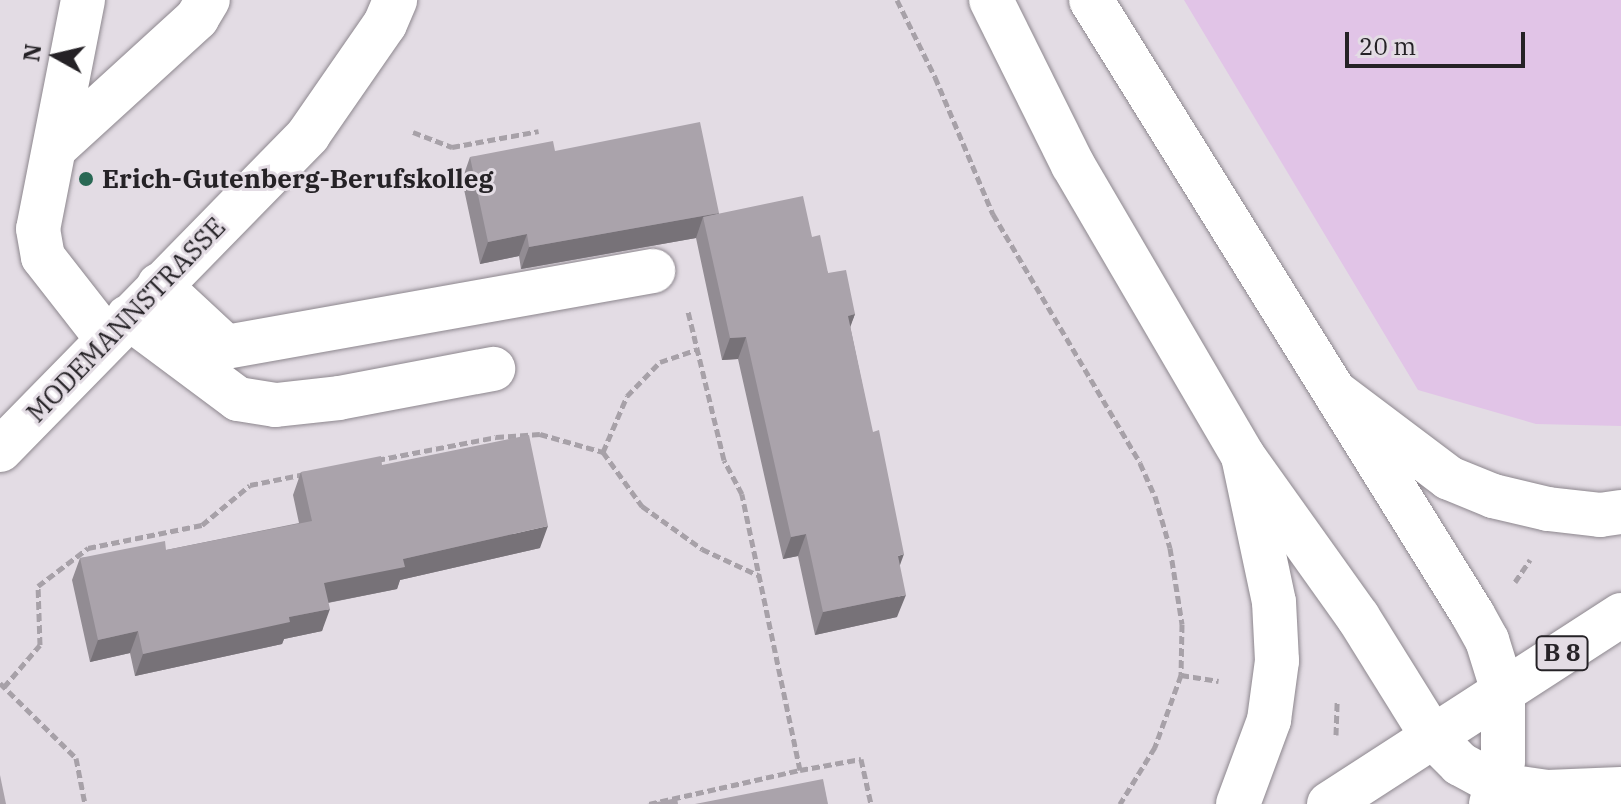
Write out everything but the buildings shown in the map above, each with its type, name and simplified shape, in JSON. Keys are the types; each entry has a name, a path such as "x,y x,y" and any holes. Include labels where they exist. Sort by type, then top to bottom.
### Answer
{"main road":[{"path":"83,0 57,146 38,229 43,257 117,328 238,399 276,405 339,398 493,369"},
{"path":"57,146 197,18 208,0"},
{"name":"MODEMANNSTRASSE","path":"0,450 308,135 385,24 395,0"},
{"path":"991,0 1073,165 1243,456 1358,617 1432,736 1495,794 1621,789"},
{"path":"1091,0 1487,640 1503,691 1505,739 1495,794"},
{"path":"159,285 226,347 653,271"},
{"path":"1335,392 1449,478 1493,496 1548,509 1600,515 1621,512"},
{"path":"1238,804 1269,720 1277,661 1274,602 1243,456"},
{"name":"B 8","path":"1329,804 1621,615"},
{"path":"1611,804 1621,798"}],"path":[{"path":"897,0 935,77 993,214 1140,463 1155,496 1178,586 1181,675 1155,747 1120,804"},
{"path":"413,132 452,147 539,131"},
{"path":"688,311 724,460 742,494 800,770"},
{"path":"603,452 627,396 660,362 698,349"},
{"path":"373,461 496,437 540,434 603,452 642,506 702,549 760,576"},
{"path":"85,804 76,758 2,685 40,645 38,586 88,548 202,525 250,485 311,473"},
{"path":"1473,615 1501,596 1525,570 1548,509"},
{"path":"649,804 861,759 871,804"}],"shaded area":[{"path":"1184,0 1621,0 1621,426 1536,424 1418,390"}],"place":[{"name":"Erich-Gutenberg-Berufskolleg","path":"86,179"}]}
